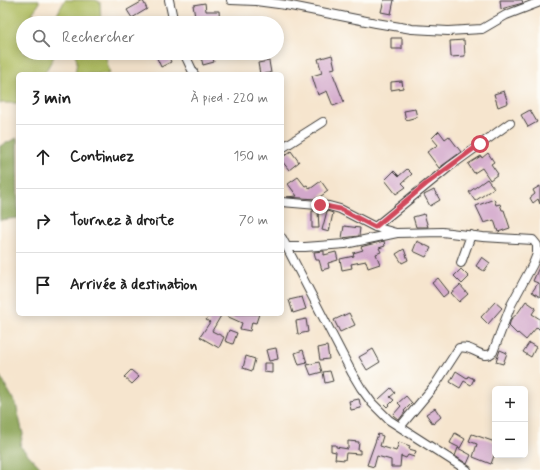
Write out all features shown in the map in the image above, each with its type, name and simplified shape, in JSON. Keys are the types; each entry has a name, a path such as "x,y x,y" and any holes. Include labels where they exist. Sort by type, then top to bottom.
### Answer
{"street":[{"path":"169,0 172,16"},
{"path":"231,0 256,1 286,5 376,24 412,29 448,31 482,29 506,15 540,2"},
{"path":"187,60 193,72"},
{"path":"284,147 323,122"},
{"path":"375,227 454,163 510,123"},
{"path":"284,202 329,206 340,209 375,227 397,233"},
{"path":"287,247 345,244 397,233 442,232 533,240 537,245 537,265 511,305 493,352 486,356 470,349 462,347 459,348 435,386 400,427"},
{"path":"461,263 471,235"},
{"path":"284,242 361,388 380,412 400,427 467,470"}],"green space":[{"path":"0,0 39,0 39,4 33,12 33,16 16,16 16,60 52,60 45,72 16,72 16,103 0,103"},
{"path":"65,0 95,0 100,2 101,16 56,16"},
{"path":"77,60 107,60 110,72 75,72"},
{"path":"16,138 16,218 0,220 0,146"},
{"path":"0,376 16,404 23,434 20,446 43,470 11,470 9,468 7,470 0,470"}],"building":[{"path":"384,0 394,0 391,14 381,12"},
{"path":"500,0 522,0 523,3 501,9"},
{"path":"143,1 147,9 135,16 131,16 127,10"},
{"path":"205,3 206,11 219,11 219,16 195,16 193,5"},
{"path":"391,38 402,38 402,49 391,49"},
{"path":"464,40 465,56 451,57 450,41"},
{"path":"332,55 335,68 331,69 344,102 333,106 327,91 318,95 312,76 322,73 318,59"},
{"path":"158,60 170,60 171,62 161,67"},
{"path":"202,60 213,60 214,62 203,65"},
{"path":"269,61 271,72 260,72 258,63"},
{"path":"402,81 403,88 391,90 391,82"},
{"path":"504,91 508,103 498,107 494,94"},
{"path":"415,109 417,117 406,120 404,111"},
{"path":"530,110 537,122 528,127 521,115"},
{"path":"439,131 445,139 449,136 461,152 439,168 427,152 438,145 432,138"},
{"path":"291,151 299,162 289,170 284,164 284,156"},
{"path":"488,153 494,162 491,164 498,174 490,180 482,168 474,173 468,164 481,156 482,158"},
{"path":"407,169 412,174 402,183 406,187 396,194 385,180 394,171 399,176"},
{"path":"298,177 305,186 307,185 310,189 321,181 328,191 317,199 286,197 297,196 288,184"},
{"path":"487,179 494,188 475,201 469,192"},
{"path":"540,186 540,204 538,199 533,203 530,198 535,194 533,190"},
{"path":"434,190 440,200 430,206 424,195"},
{"path":"494,199 496,205 500,204 502,210 504,210 510,228 498,232 494,220 484,223 476,206"},
{"path":"312,211 318,211 319,228 312,228"},
{"path":"327,211 333,213 329,232 322,230"},
{"path":"424,214 428,227 416,227 413,217"},
{"path":"344,226 360,228 359,236 342,238"},
{"path":"384,241 385,246 379,248 381,252 376,254 380,264 368,268 366,261 351,264 352,268 342,270 340,259 354,256 353,253 363,250 361,247"},
{"path":"417,241 431,248 426,257 413,251"},
{"path":"404,249 408,260 402,263 396,254"},
{"path":"324,251 324,255 336,252 338,260 328,263 329,268 322,270 319,260 316,260 314,252"},
{"path":"482,257 490,263 484,271 476,266"},
{"path":"540,265 540,297 532,292 538,283 533,281"},
{"path":"461,269 469,277 462,284 454,276"},
{"path":"438,278 449,292 443,297 432,283"},
{"path":"460,285 468,294 459,302 451,293"},
{"path":"302,297 306,309 293,313 289,300"},
{"path":"526,301 536,308 532,314 540,319 540,330 537,327 526,340 509,326 511,319 517,314"},
{"path":"495,302 502,308 488,324 481,317"},
{"path":"349,313 355,325 340,332 334,320"},
{"path":"209,316 221,316 212,331 224,337 219,348 200,337 210,322 206,320"},
{"path":"226,316 258,316 256,323 252,322 250,331 240,329 242,323"},
{"path":"306,319 308,332 298,334 296,321"},
{"path":"229,330 237,333 233,344 225,341"},
{"path":"529,343 536,347 531,357 523,352"},
{"path":"327,346 329,359 320,360 318,348"},
{"path":"276,348 278,359 269,361 266,350"},
{"path":"373,349 380,362 367,370 359,357"},
{"path":"303,350 307,363 299,365 295,353"},
{"path":"500,350 507,353 503,364 496,362"},
{"path":"246,356 255,359 252,371 243,368"},
{"path":"319,362 322,372 311,375 307,365"},
{"path":"264,363 272,363 272,373 264,372"},
{"path":"131,370 139,377 132,384 124,377"},
{"path":"330,371 333,381 325,383 323,372"},
{"path":"456,371 467,378 468,376 474,379 471,385 464,381 460,388 450,382"},
{"path":"391,388 395,393 390,397 394,400 387,407 379,399"},
{"path":"406,396 412,403 404,411 405,412 399,420 393,415 401,406 398,403"},
{"path":"359,399 361,408 351,410 349,401"},
{"path":"435,408 441,417 433,424 426,414"},
{"path":"455,433 465,439 460,448 450,443"},
{"path":"378,434 383,436 380,446 396,451 399,442 410,446 409,449 416,451 414,457 408,455 406,458 401,456 400,467 391,467 391,460 377,456 374,467 367,465"},
{"path":"472,434 492,441 493,458 491,464 473,457 477,444 469,441"},
{"path":"348,441 359,442 358,450 360,450 360,454 346,453 345,460 335,459 336,452 331,451 331,445 348,449"},
{"path":"458,448 471,455 467,464 455,456"}],"route":[{"path":"320,205 340,209 375,227 426,184 480,144"}]}
